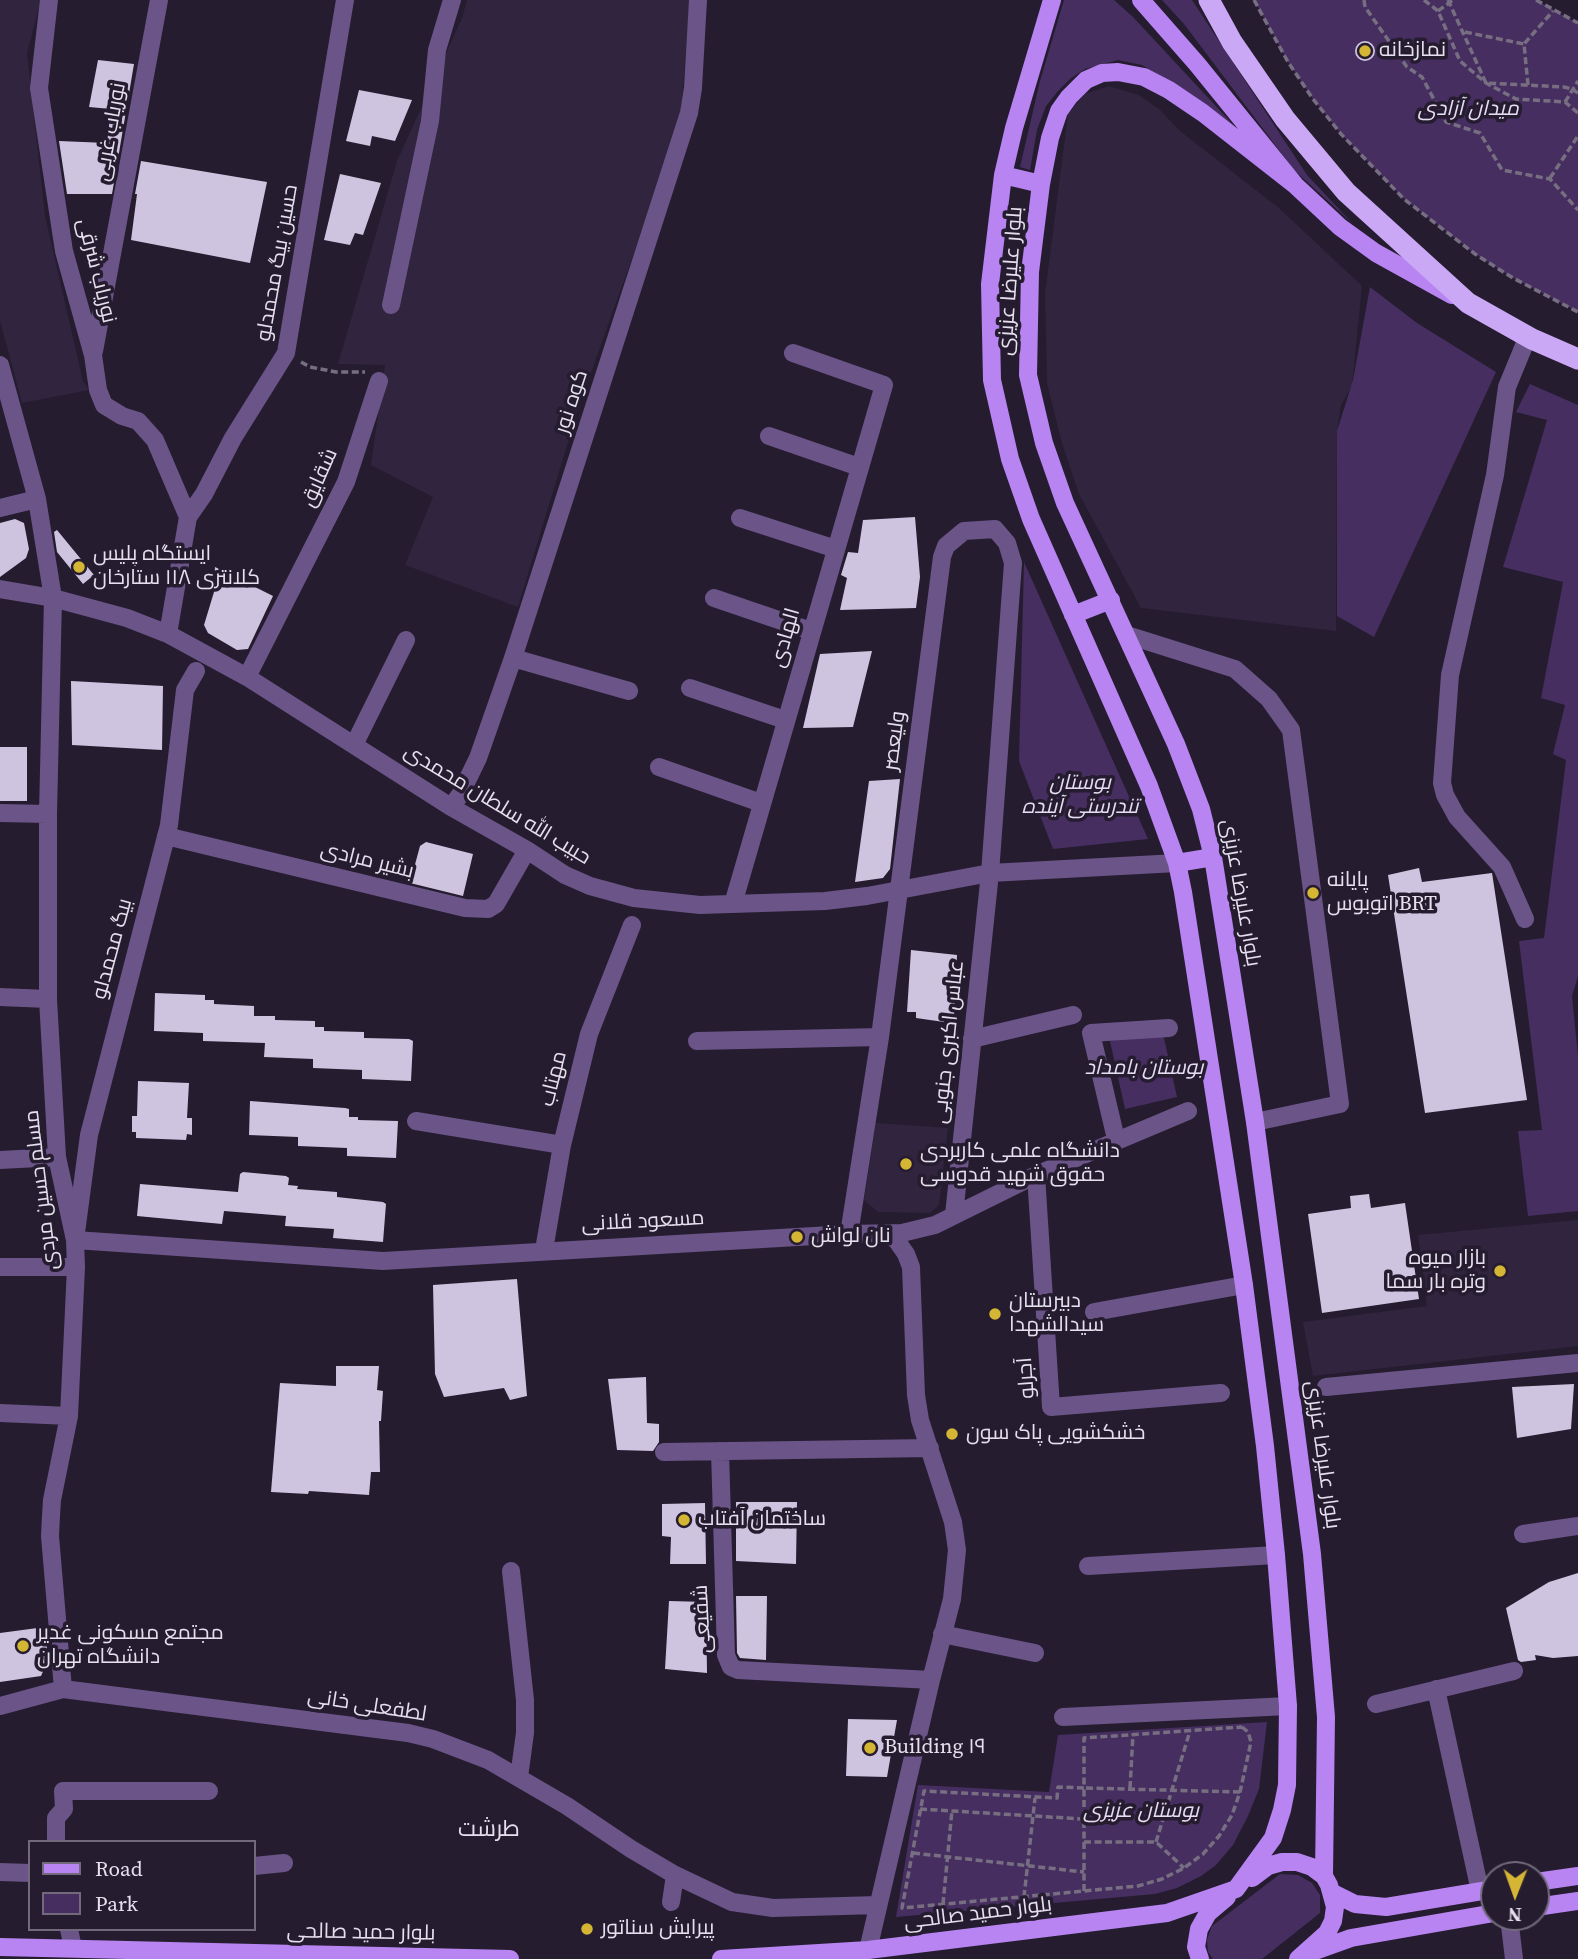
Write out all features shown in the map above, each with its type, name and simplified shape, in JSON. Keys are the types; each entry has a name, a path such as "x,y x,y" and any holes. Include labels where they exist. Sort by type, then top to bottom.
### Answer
{"highway":[{"path":"1209,0 1232,41 1285,120 1314,156 1379,223 1468,303 1528,336 1578,359"}],"main road":[{"name":"بلوار علیرضا عزیزی","path":"1052,0 1003,175 990,284 992,380 1020,491 1149,786 1177,863 1208,1050 1244,1285 1276,1555 1288,1706 1289,1760 1282,1810 1273,1838 1236,1889"},
{"path":"1141,0 1295,185 1340,227 1376,253 1468,303"},
{"name":"بلوار علیرضا عزیزی","path":"1295,185 1170,90 1144,76 1118,72 1102,73 1086,80 1059,111 1050,138 1041,184 1030,272 1028,375 1044,443 1065,503 1127,635 1192,786 1209,833 1255,1122 1312,1554 1325,1717 1324,1876"},
{"path":"1003,175 1041,184"},
{"path":"1073,615 1111,600"},
{"path":"1177,863 1213,857"},
{"path":"1200,1959 1196,1947 1199,1929 1208,1913 1268,1866 1282,1862 1297,1862 1312,1867 1324,1876 1333,1894 1333,1921 1327,1933 1301,1958"},
{"path":"1550,1880 1578,1876"},
{"name":"بلوار حمید صالحی","path":"721,1959 868,1950 1142,1917 1167,1913 1236,1889"},
{"path":"1333,1894 1355,1903 1386,1907 1480,1891"},
{"path":"1550,1905 1578,1901"},
{"path":"1301,1958 1351,1938 1480,1915"},
{"name":"بلوار حمید صالحی","path":"0,1947 510,1959"}],"street":[{"name":"نوریاب شرقی","path":"49,0 39,88 64,250 93,355 98,390 104,405 122,416 138,421 155,440 188,517"},
{"name":"نوریاب غربی","path":"93,355 159,0"},
{"name":"حسین بیگ محمدلو","path":"168,634 188,517 286,353 345,0"},
{"path":"391,305 430,121 437,50 452,0"},
{"name":"کوه نور","path":"451,807 478,758 513,658 689,113 694,88 698,0"},
{"path":"1525,919 1502,867 1457,817 1445,796 1442,783 1450,675 1495,475 1507,387 1528,336"},
{"name":"الهادی","path":"733,904 884,385 793,354"},
{"name":"مسلم حسین مردی","path":"0,365 37,499 53,598 48,814 48,999 57,1157 75,1240 76,1266 69,1416 52,1500 50,1536 63,1689"},
{"name":"شقایق","path":"247,677 346,482 379,381"},
{"path":"769,436 859,467"},
{"path":"0,508 37,499"},
{"path":"740,517 836,549"},
{"name":"ولیعصر","path":"849,1234 880,1037 942,557 946,546 964,531 995,529 1007,543 1013,563"},
{"name":"عباس اکبری جنوبی","path":"954,1215 990,873 1013,563"},
{"name":"حبیب الله سلطان محمدی","path":"0,589 53,598 127,618 168,634 247,677 451,807 565,875 590,886 634,898 700,905 825,901 990,873 1177,863"},
{"path":"714,598 811,631"},
{"path":"1127,635 1235,668 1269,699 1291,730 1340,1104 1255,1122"},
{"path":"354,745 406,639"},
{"path":"513,658 629,691"},
{"name":"بیگ محمدلو","path":"75,1240 89,1135 172,810 185,690 196,671"},
{"path":"690,688 785,720"},
{"path":"659,767 761,803"},
{"path":"0,813 48,814"},
{"name":"بشیر مرادی","path":"166,836 466,908 488,909 496,904 527,850"},
{"name":"مهتاب","path":"544,1250 562,1145 589,1034 632,925"},
{"path":"0,997 48,999"},
{"path":"972,1039 1073,1015"},
{"path":"1116,1139 1091,1033 1170,1028"},
{"path":"697,1041 880,1037"},
{"name":"مسعود قلانی","path":"75,1240 383,1261 544,1250 889,1234 925,1228 1116,1139 1188,1111"},
{"path":"416,1121 562,1145"},
{"path":"0,1160 57,1157"},
{"name":"آجرلو","path":"1036,1175 1051,1408 1221,1393"},
{"path":"868,1950 952,1599 957,1550 953,1522 920,1420 916,1395 911,1267 906,1254 889,1234"},
{"path":"0,1267 76,1266"},
{"path":"1094,1312 1244,1285"},
{"path":"1326,1387 1578,1363"},
{"path":"0,1413 69,1416"},
{"path":"664,1452 930,1448"},
{"name":"شفیعی","path":"720,1451 726,1655 731,1667 738,1671 931,1680"},
{"path":"1523,1534 1578,1526"},
{"path":"1088,1566 1276,1555"},
{"path":"511,1572 525,1700 525,1733 519,1777"},
{"path":"942,1634 1035,1653"},
{"path":"1376,1704 1514,1671"},
{"name":"لطفعلی خانی","path":"0,1706 63,1689 408,1733 433,1739 488,1760 675,1875 732,1902 773,1908 878,1905"},
{"path":"1436,1689 1480,1862"},
{"path":"1063,1717 1288,1706"},
{"path":"56,1840 56,1818 64,1809 64,1791 209,1791"},
{"path":"256,1866 284,1863"},
{"path":"0,1872 28,1873"},
{"path":"671,1902 675,1875"},
{"path":"69,1931 73,1948"},
{"path":"1511,1931 1514,1959"}],"path":[{"path":"1254,0 1288,62 1313,99 1341,134 1396,191 1438,228 1475,254 1513,278 1578,312"},
{"path":"1364,0 1365,7 1407,67 1422,77 1446,122 1480,132 1502,170 1550,179 1578,210"},
{"path":"1424,0 1438,11 1460,61 1486,83 1516,99 1565,102 1578,113"},
{"path":"1536,0 1578,23"},
{"path":"1438,11 1450,1 1486,83"},
{"path":"1528,85 1524,44 1553,11"},
{"path":"1464,32 1524,44"},
{"path":"1565,102 1578,81"},
{"path":"1486,83 1572,89 1578,93"},
{"path":"1550,179 1578,136"},
{"path":"286,353 310,367 336,372 364,372 379,381"},
{"path":"1084,1891 1084,1788 1084,1738 1242,1727 1248,1732 1251,1742 1240,1792 1232,1815 1219,1836 1203,1854 1184,1868 1162,1880 1138,1886 902,1908 925,1791 1057,1798 1058,1787 1084,1788 1240,1792"},
{"path":"1156,1842 1191,1731"},
{"path":"1130,1789 1133,1734"},
{"path":"1024,1897 1035,1797"},
{"path":"900,1808 1084,1819"},
{"path":"943,1904 952,1810"},
{"path":"1084,1842 1156,1842 1184,1868"},
{"path":"890,1850 1084,1872"}],"shaded area":[{"path":"0,0 41,0 27,53 45,216 83,381 89,390 22,403 0,321"},
{"path":"467,0 690,0 680,125 579,406 518,607 405,565 433,497 371,465 385,365 338,364 397,161 462,18"},
{"path":"1109,86 1139,95 1160,110 1180,131 1279,208 1362,286 1352,386 1341,405 1337,431 1336,631 1141,608 1079,494 1062,443 1047,383 1045,294 1068,114 1085,94"},
{"name":"دانشگاه علمی کاربردی حقوق شهید قدوسی","path":"876,1123 948,1128 939,1205 930,1213 878,1212 864,1200"},
{"name":"بازار میوه وتره بار سما","path":"1578,1220 1578,1346 1313,1376 1303,1322 1427,1306 1418,1235"}],"green space":[{"path":"1064,0 1114,0 1252,145 1189,93 1142,65 1118,60 1085,69 1058,91 1046,106 1037,130 1030,170 1020,167 1040,81"},
{"path":"1162,0 1192,0 1307,175 1353,224 1294,170 1184,24"},
{"name":"میدان آزادی","path":"1254,0 1536,0 1578,23 1578,312 1513,278 1475,254 1404,199 1341,134 1313,99 1288,62"},
{"path":"1370,287 1417,323 1496,372 1374,637 1337,616 1337,431 1353,380"},
{"path":"1530,384 1578,405 1578,976 1572,996 1578,1056 1578,1211 1528,1216 1518,1131 1542,1130 1519,941 1544,938 1566,760 1553,754 1565,705 1541,698 1563,582 1503,567 1547,420 1516,412"},
{"name":"بوستان تندرستی آینده","path":"1024,562 1148,839 1053,849 1019,761"},
{"name":"بوستان بامداد","path":"1162,1029 1177,1097 1125,1109 1110,1041"},
{"name":"بوستان عزیزی","path":"1267,1722 1259,1789 1248,1816 1233,1845 1216,1865 1201,1876 1177,1888 1155,1894 896,1917 918,1785 1049,1792 1058,1735"},
{"path":"1280,1874 1298,1875 1312,1883 1320,1895 1320,1913 1262,1959 1213,1959 1208,1952 1207,1940 1212,1926"}],"building":[{"name":"نمازخانه","path":"1365,41 1372,44 1375,51 1372,58 1365,61 1358,58 1355,51 1358,44"},
{"path":"98,60 134,64 112,194 67,194 59,141 107,143 111,109 89,107"},
{"path":"359,90 412,100 395,141 372,136 370,146 346,141"},
{"path":"141,161 267,182 250,263 131,240"},
{"path":"340,174 381,183 363,235 355,233 350,245 324,240"},
{"path":"915,517 920,577 916,608 840,610 847,578 841,575 848,552 858,553 863,520"},
{"path":"15,519 24,523 29,549 26,558 0,577 0,523"},
{"path":"57,530 94,575 83,584 57,552 54,532"},
{"path":"215,567 273,596 248,649 237,650 208,633 204,625 214,592"},
{"path":"872,651 853,727 803,728 820,654"},
{"path":"71,681 163,686 162,750 72,745"},
{"path":"0,747 27,747 27,801 0,801"},
{"path":"900,779 890,869 883,878 855,882 869,781"},
{"path":"426,842 473,854 463,896 410,883 420,846"},
{"path":"1419,868 1422,882 1492,873 1527,1100 1425,1113 1388,875"},
{"path":"911,950 957,955 954,1017 945,1016 944,1022 916,1018 916,1012 907,1012"},
{"path":"155,993 205,995 205,1000 214,1000 214,1004 254,1006 254,1016 275,1016 275,1020 315,1021 315,1027 324,1027 324,1031 364,1032 364,1038 409,1039 413,1041 411,1081 362,1079 362,1070 313,1068 313,1059 264,1057 265,1043 203,1041 203,1033 154,1031"},
{"path":"138,1081 189,1083 187,1118 192,1118 192,1135 187,1134 186,1140 136,1138 136,1132 132,1132 132,1116 137,1116"},
{"path":"250,1101 345,1108 349,1109 349,1117 358,1117 358,1120 398,1121 396,1158 347,1156 347,1148 298,1146 298,1137 249,1135"},
{"path":"243,1172 286,1176 289,1178 288,1185 298,1186 297,1189 337,1192 337,1197 383,1202 386,1204 383,1242 333,1238 334,1229 285,1226 286,1216 224,1211 222,1224 137,1216 140,1184 238,1192 240,1174"},
{"path":"1369,1194 1371,1208 1405,1203 1419,1299 1322,1313 1308,1214 1351,1208 1350,1196"},
{"path":"517,1279 527,1396 510,1400 504,1388 444,1397 435,1374 433,1285"},
{"path":"336,1366 379,1366 377,1390 383,1391 379,1421 380,1472 371,1472 369,1495 309,1491 308,1494 271,1492 280,1383 336,1386"},
{"path":"646,1377 647,1423 659,1424 659,1442 653,1451 617,1450 608,1379"},
{"path":"1574,1384 1571,1429 1517,1438 1512,1387"},
{"path":"736,1502 797,1502 796,1564 736,1561"},
{"name":"ساختمان آفتاب","path":"705,1503 706,1564 670,1564 671,1537 662,1536 662,1504"},
{"path":"1578,1573 1578,1656 1553,1658 1535,1655 1536,1660 1521,1662 1518,1660 1506,1608 1549,1582"},
{"path":"736,1596 767,1596 766,1660 740,1658 737,1653"},
{"path":"669,1601 706,1602 707,1673 665,1669"},
{"name":"مجتمع مسکونی غدیر دانشگاه تهران","path":"45,1627 48,1660 41,1676 0,1682 0,1633"},
{"name":"Building ۱۹","path":"848,1719 897,1720 887,1777 846,1776"}],"place":[{"name":"نمازخانه","path":"1365,51"},
{"name":"ایستگاه پلیس کلانتری ۱۱۸ ستارخان","path":"79,567"},
{"name":"پایانه اتوبوس BRT","path":"1313,893"},
{"name":"دانشگاه علمی کاربردی حقوق شهید قدوسی","path":"906,1164"},
{"name":"نان لواش","path":"797,1237"},
{"name":"بازار میوه وتره بار سما","path":"1500,1271"},
{"name":"دبيرستان سیدالشهدا","path":"995,1314"},
{"name":"خشکشویی پاک سون","path":"952,1434"},
{"name":"ساختمان آفتاب","path":"684,1520"},
{"name":"مجتمع مسکونی غدیر دانشگاه تهران","path":"23,1646"},
{"name":"Building ۱۹","path":"870,1748"},
{"name":"پیرایش سناتور","path":"587,1929"}],"district":[{"name":"طرشت","path":"489,1830"}]}
